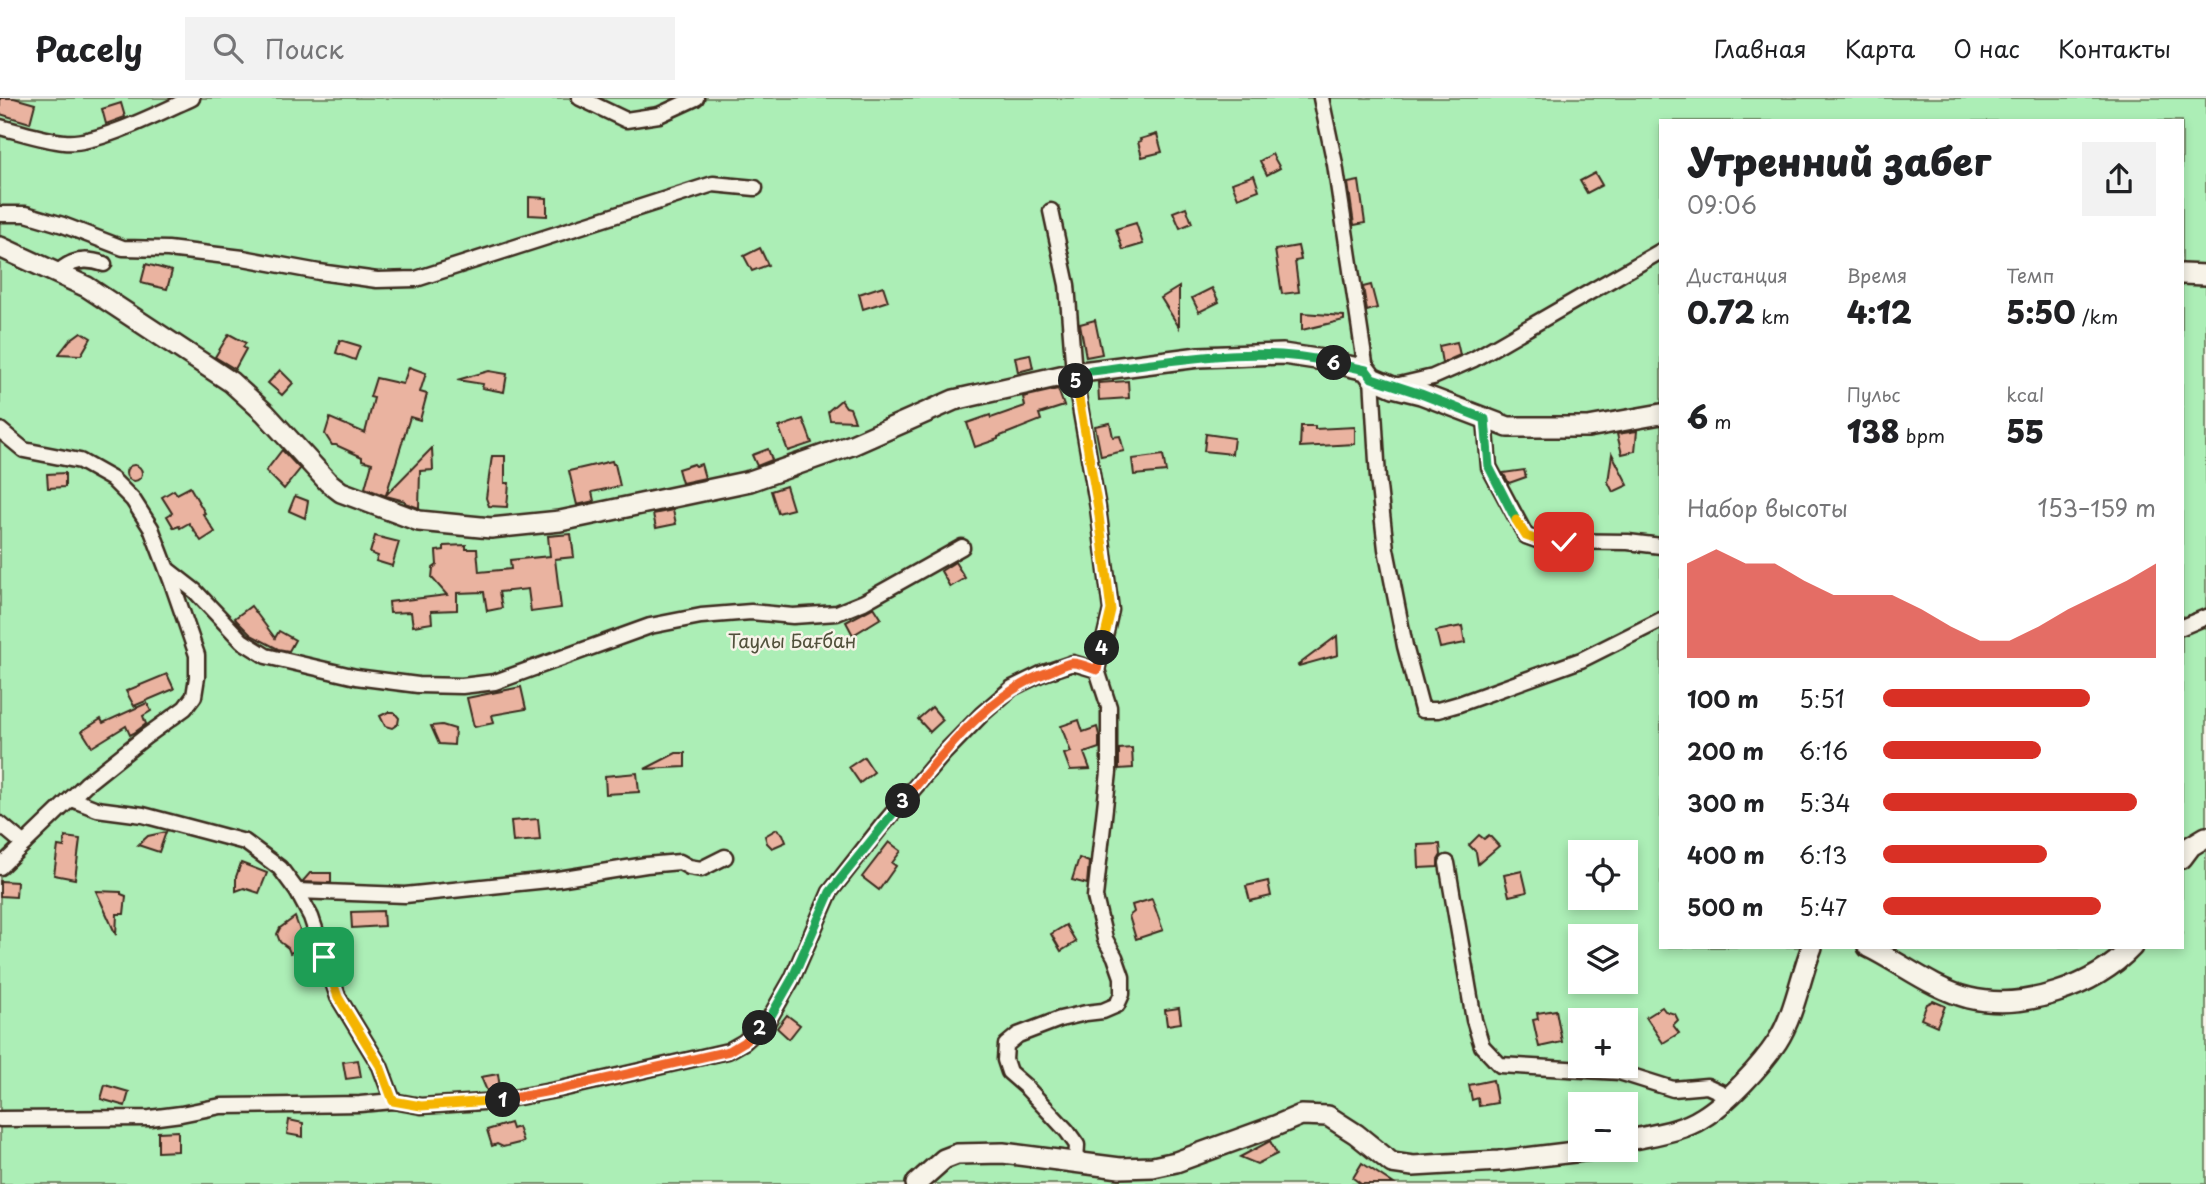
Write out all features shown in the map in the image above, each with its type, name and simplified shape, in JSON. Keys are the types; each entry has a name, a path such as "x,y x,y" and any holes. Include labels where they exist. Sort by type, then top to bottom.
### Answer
{"street":[{"path":"0,127 66,143 93,138 138,122 192,98"},
{"path":"580,98 626,120 659,115 696,98"},
{"path":"1321,98 1335,164 1369,374 1386,549 1405,646 1422,710 1438,710 1459,704 1581,660 1659,621"},
{"path":"0,214 26,214 123,248 168,249 243,258 377,280 416,279 713,184 755,188"},
{"path":"1051,211 1067,285 1074,373 1098,508 1111,610 1097,670 1109,707 1109,772 1096,897 1105,939 1122,977 1122,994 1117,1005 1103,1012 1086,1013 1060,1020 1018,1035 1006,1045 1005,1060 1009,1072 1025,1086 1077,1145 1076,1163"},
{"path":"0,247 87,287 232,382 265,413 328,482 341,492 419,521 491,528 560,521 750,481 852,445 954,400 1074,373 1199,357 1283,354 1323,360 1369,374 1393,387 1421,394 1508,427 1588,427 1659,414"},
{"path":"1393,387 1433,377 1474,359 1659,252"},
{"path":"58,273 72,262 83,260 104,264"},
{"path":"2184,274 2206,275"},
{"path":"1485,419 1489,467 1526,536 1540,541 1659,545"},
{"path":"0,430 24,450 80,461 113,479 133,500 151,528 197,655 194,696 186,708 96,776 0,867"},
{"path":"168,570 195,592 242,641 266,656 356,677 418,685 462,686 495,682 650,626 701,616 751,612 793,616 837,613 864,602 962,547"},
{"path":"2184,625 2206,617"},
{"path":"0,1119 150,1118 220,1106 393,1101 421,1106 498,1101 729,1051 768,1021 792,979 830,892 944,753 1012,688 1073,663 1097,670"},
{"path":"71,799 97,809 143,815 245,842 280,868 311,917 338,997 380,1066 393,1101"},
{"path":"0,824 24,844"},
{"path":"2184,855 2190,846 2206,837"},
{"path":"297,891 405,895 558,879 680,862 701,869 725,857"},
{"path":"1447,863 1474,1020 1482,1046 1500,1065 1619,1072 1673,1088 1707,1086 1729,1096"},
{"path":"1638,1138 1702,1119 1755,1070 1777,1041 1811,949"},
{"path":"1872,949 1939,986 1969,998 2000,1002 2036,999 2070,987 2119,961 2130,949"},
{"path":"916,1184 944,1159 957,1154 1003,1153 1120,1168 1153,1167 1186,1158 1301,1115 1328,1116 1392,1163 1413,1166 1499,1161 1568,1153"}],"green space":[{"name":"Таулы Бағбан","path":"0,98 2206,98 2206,1184 0,1184"}],"building":[{"path":"0,98 14,98 35,104 30,123 0,114"},
{"path":"121,103 125,117 106,124 102,109"},
{"path":"1157,134 1162,152 1142,157 1138,142"},
{"path":"1272,154 1280,168 1267,175 1260,161"},
{"path":"1595,173 1602,185 1587,193 1580,181"},
{"path":"1254,175 1259,190 1238,198 1232,183"},
{"path":"1359,181 1365,223 1354,225 1348,183"},
{"path":"529,197 547,198 547,216 529,215"},
{"path":"1186,207 1192,223 1180,228 1173,212"},
{"path":"1136,223 1143,244 1123,250 1116,229"},
{"path":"1298,246 1301,260 1295,261 1299,292 1282,294 1275,250"},
{"path":"760,248 768,265 752,271 744,256"},
{"path":"146,264 172,271 167,289 141,283"},
{"path":"1371,285 1377,308 1367,311 1363,287"},
{"path":"883,286 888,301 863,309 859,294"},
{"path":"1179,287 1179,327 1161,298"},
{"path":"1212,288 1219,302 1199,312 1192,298"},
{"path":"1302,313 1344,316 1344,320 1302,330"},
{"path":"1095,320 1102,354 1086,357 1080,324"},
{"path":"81,332 91,338 81,355 59,354 70,340"},
{"path":"229,334 246,343 243,347 246,349 235,369 215,357"},
{"path":"340,340 360,346 355,360 336,353"},
{"path":"1457,342 1460,355 1442,363 1439,346"},
{"path":"1030,354 1033,368 1018,372 1015,357"},
{"path":"409,367 426,373 420,392 427,394 420,420 410,417 386,495 432,448 433,470 420,471 419,508 365,488 372,463 332,445 325,434 330,418 365,433 374,398 370,397 376,378 403,384"},
{"path":"280,370 293,383 282,395 268,383"},
{"path":"489,371 507,374 504,392 482,388 483,384 457,380"},
{"path":"1128,381 1129,398 1099,400 1098,383"},
{"path":"1058,389 1064,406 1039,414 1041,420 975,447 967,423 1025,406 1023,397"},
{"path":"841,400 850,408 855,421 830,420 828,411"},
{"path":"803,419 812,443 788,451 779,427"},
{"path":"1110,423 1113,437 1120,436 1124,451 1101,456 1095,426"},
{"path":"1301,426 1315,426 1315,429 1355,427 1355,444 1300,447"},
{"path":"1637,431 1635,451 1622,454 1617,434"},
{"path":"1206,434 1234,438 1232,454 1204,451"},
{"path":"768,449 772,460 757,466 752,455"},
{"path":"282,450 300,469 284,489 266,471"},
{"path":"1612,454 1628,485 1613,492 1608,482"},
{"path":"1163,455 1166,472 1134,475 1132,459"},
{"path":"492,456 505,456 505,483 509,483 507,507 489,506 486,498"},
{"path":"612,461 620,486 592,492 594,501 577,505 569,471"},
{"path":"701,464 705,478 682,483 678,469"},
{"path":"131,465 137,465 142,473 140,479 131,481 126,476 126,470"},
{"path":"1524,470 1526,477 1509,483 1503,473"},
{"path":"65,473 65,487 48,488 47,474"},
{"path":"786,486 793,509 778,513 771,491"},
{"path":"190,487 215,532 201,541 189,523 174,528 167,516 172,513 162,497 174,490 177,494"},
{"path":"295,496 308,501 305,518 289,511"},
{"path":"673,510 676,524 656,528 653,514"},
{"path":"571,534 574,557 555,559 561,608 531,612 528,589 499,592 502,608 487,611 484,592 457,593 457,610 431,611 432,623 413,626 411,612 390,613 389,602 447,595 432,578 433,568 437,565 436,551 444,550 444,546 466,545 466,549 477,549 479,572 511,569 510,560 550,556 548,536"},
{"path":"375,536 399,542 392,566 376,561 378,556 370,553"},
{"path":"955,562 965,578 950,587 941,571"},
{"path":"251,606 275,638 279,631 295,640 289,651 278,649 251,635 237,621 235,618"},
{"path":"874,607 881,618 853,635 846,622"},
{"path":"1462,626 1465,643 1440,648 1436,631"},
{"path":"1337,636 1338,655 1298,665"},
{"path":"167,674 174,689 134,706 126,691"},
{"path":"521,687 526,709 492,715 494,723 474,727 467,698"},
{"path":"147,703 151,711 143,716 146,724 130,735 126,726 92,747 82,731 101,719 103,723"},
{"path":"932,707 943,720 930,732 918,719"},
{"path":"394,712 399,718 398,724 392,728 385,726 380,716"},
{"path":"1079,720 1083,732 1097,727 1099,748 1084,753 1090,769 1070,770 1064,754 1071,752 1061,726"},
{"path":"442,725 455,729 454,745 439,744 431,726"},
{"path":"1132,748 1133,768 1119,769 1119,749"},
{"path":"676,753 685,753 685,767 645,769"},
{"path":"864,757 874,772 860,783 849,767"},
{"path":"637,773 639,792 606,794 605,776"},
{"path":"538,819 540,840 513,842 511,821"},
{"path":"777,829 786,842 772,848 765,836"},
{"path":"166,832 159,852 138,845 148,836"},
{"path":"1479,835 1484,839 1489,835 1499,846 1478,864 1476,852 1469,845"},
{"path":"65,837 80,839 75,879 54,875 58,846 64,847"},
{"path":"889,842 901,851 892,863 896,866 879,890 862,877"},
{"path":"1440,844 1438,867 1419,868 1418,845"},
{"path":"1079,858 1089,862 1087,884 1072,880"},
{"path":"241,863 267,873 259,893 244,888 236,891 236,877"},
{"path":"1522,871 1527,892 1509,896 1504,875"},
{"path":"310,873 331,873 331,883 302,882"},
{"path":"0,881 17,882 16,897 0,896"},
{"path":"1268,881 1271,896 1250,901 1246,886"},
{"path":"96,891 121,892 126,896 124,914 117,914 116,935"},
{"path":"1152,899 1163,930 1136,939 1129,916 1134,912 1132,905"},
{"path":"383,911 384,926 352,928 351,912"},
{"path":"295,917 306,947 290,953 277,934 280,928"},
{"path":"1066,925 1076,942 1061,951 1051,934"},
{"path":"1933,1001 1945,1006 1937,1026 1921,1019 1927,1004"},
{"path":"1662,1007 1675,1014 1678,1020 1673,1025 1679,1033 1663,1043 1646,1017"},
{"path":"1179,1008 1181,1023 1167,1025 1165,1010"},
{"path":"1556,1010 1562,1042 1539,1047 1533,1020 1538,1019 1537,1013"},
{"path":"787,1015 800,1025 789,1039 777,1028"},
{"path":"358,1060 361,1077 346,1079 343,1062"},
{"path":"498,1074 500,1088 487,1091 481,1077"},
{"path":"1493,1080 1497,1103 1479,1106 1478,1098 1472,1100 1469,1085"},
{"path":"105,1085 129,1092 125,1106 101,1099"},
{"path":"289,1120 303,1123 303,1137 287,1134"},
{"path":"510,1123 512,1129 518,1127 523,1142 503,1147 497,1144 492,1146 487,1130"},
{"path":"178,1131 178,1151 158,1152 158,1132"},
{"path":"1270,1141 1277,1154 1257,1164 1240,1157"},
{"path":"1362,1163 1394,1184 1361,1184 1353,1178"}],"route":[{"path":"324,957 338,997 380,1066 393,1101 421,1106 498,1101 729,1051 744,1042 768,1021 792,979 830,892 944,753 1012,688 1073,663 1097,670 1111,610 1098,508 1074,373 1199,357 1283,354 1366,370 1372,378 1393,387 1421,394 1485,419 1489,467 1516,521 1526,536 1540,541 1564,542"}]}
